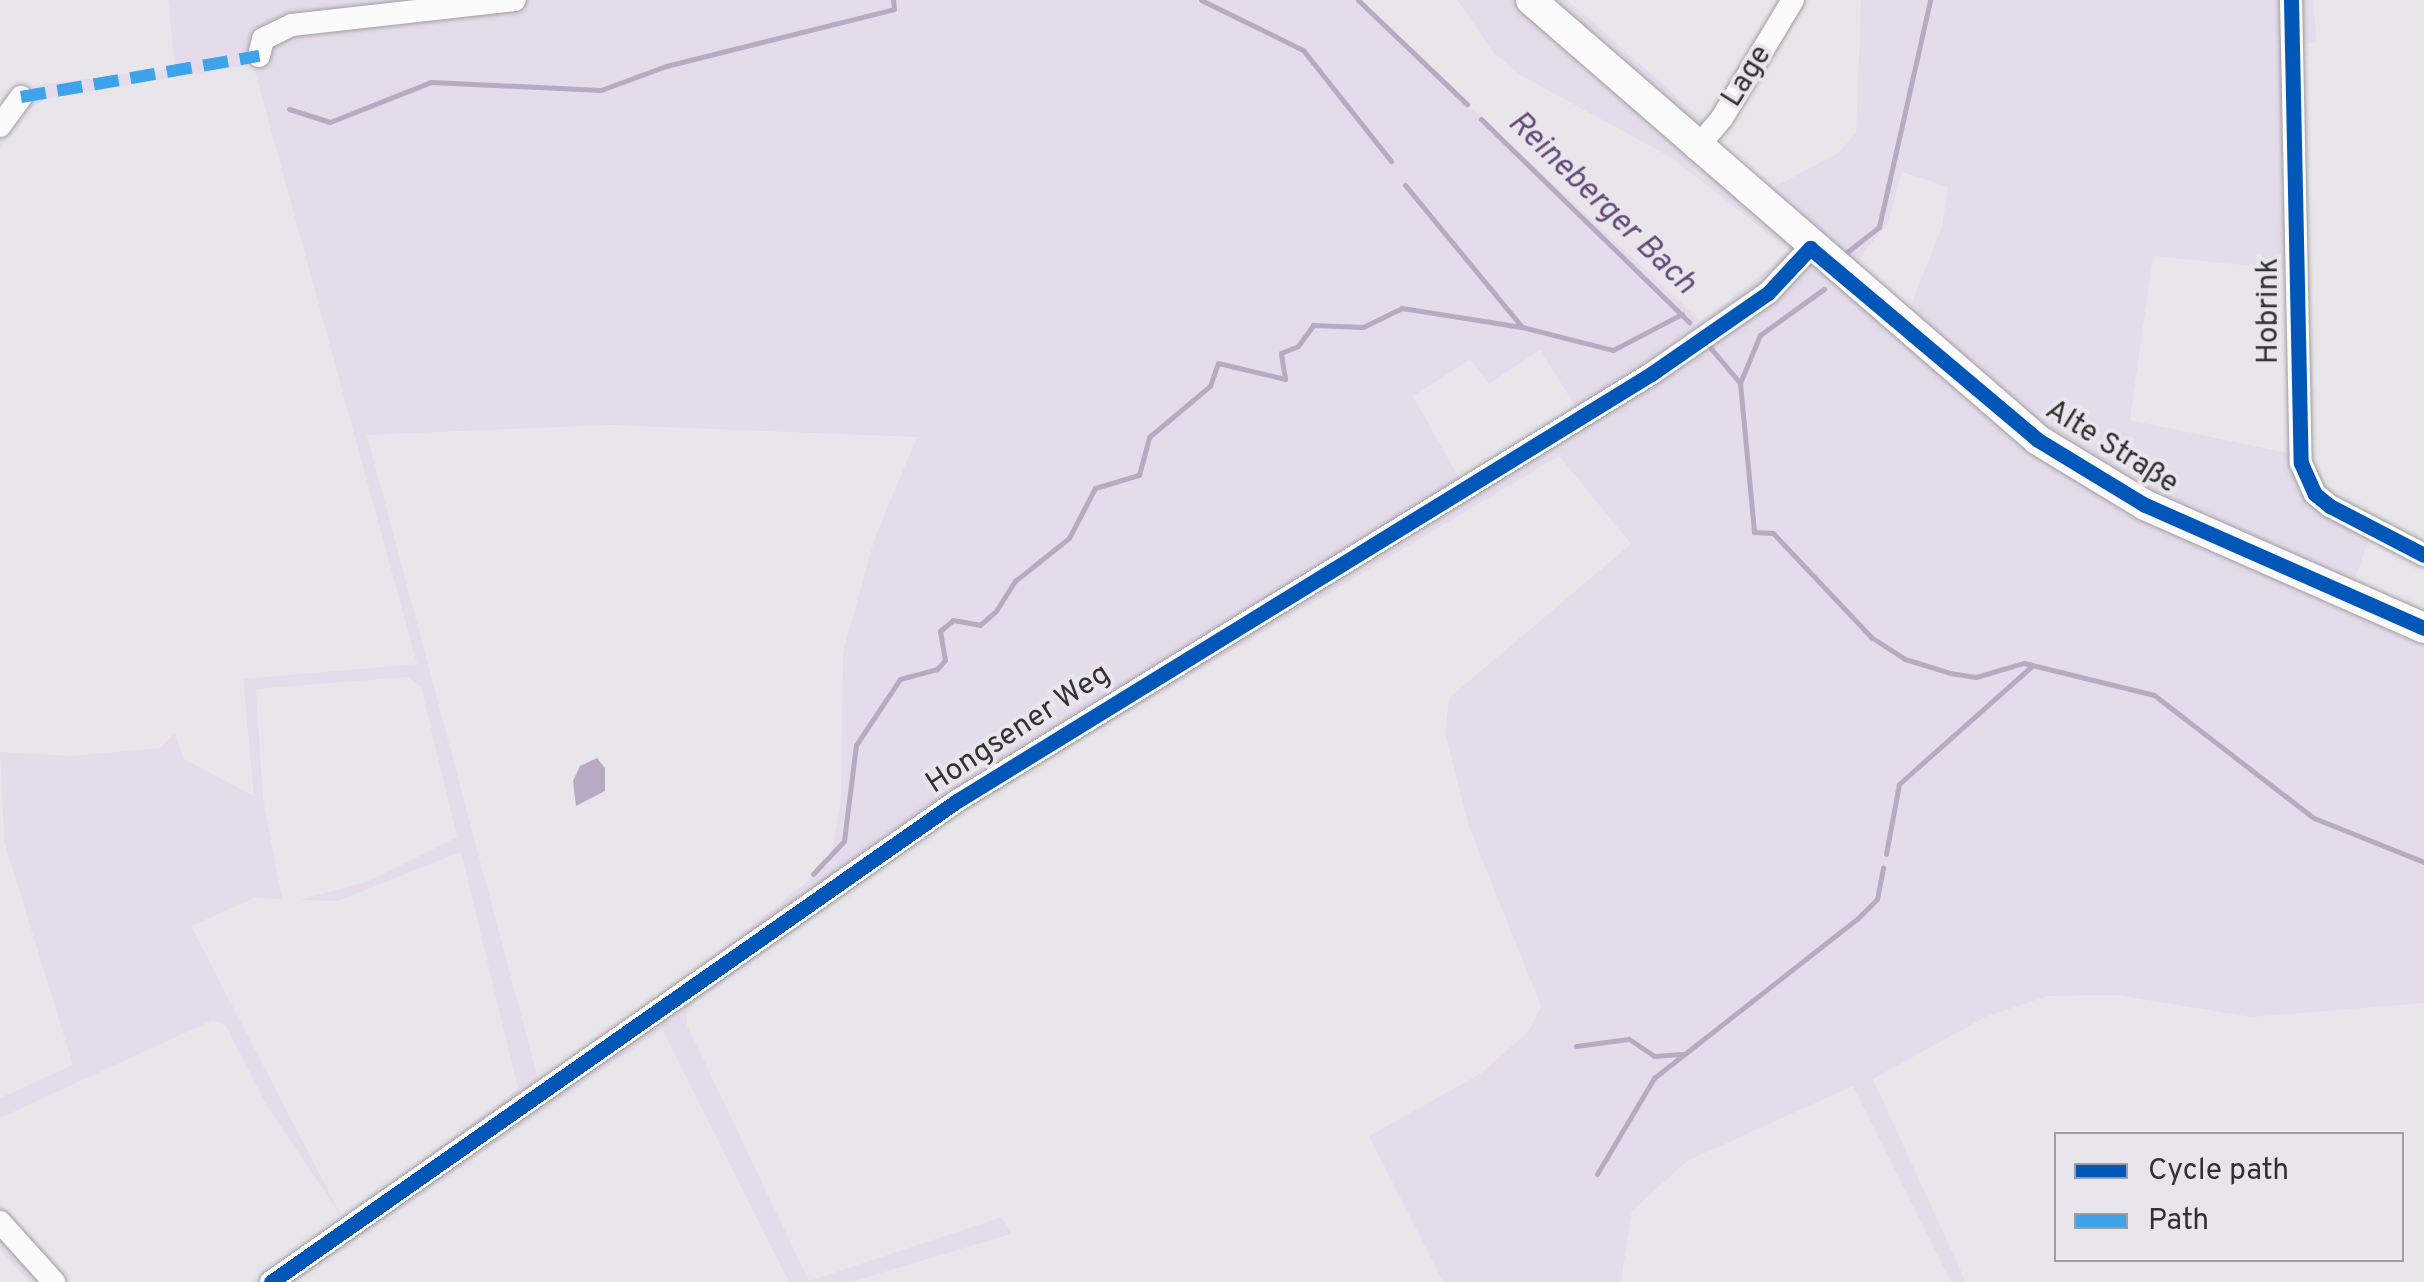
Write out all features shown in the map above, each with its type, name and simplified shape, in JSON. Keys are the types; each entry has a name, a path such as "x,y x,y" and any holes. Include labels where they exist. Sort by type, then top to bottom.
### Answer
{"main road":[{"name":"Alte Straße","path":"1531,0 1810,248 2069,459 2145,505 2424,628"}],"street":[{"path":"259,56 264,39 292,25 515,0"},
{"name":"Lage","path":"1696,148 1722,118 1793,0"},
{"name":"Hobrink","path":"2292,0 2302,464 2315,494 2424,554"},
{"path":"0,126 20,96"},
{"name":"Hongsener Weg","path":"271,1282 956,801 1651,374 1768,294 1810,248"},
{"path":"0,1222 54,1282"}],"shaded area":[{"path":"168,0 1355,0 1702,322 1790,251 1672,158 1520,75 1494,53 1457,0 1568,0 1704,121 1777,19 1710,143 1765,192 1838,153 1856,133 1861,0 2313,0 2317,42 2299,45 2303,271 2153,256 2130,420 2307,457 2320,490 2372,531 2347,602 2424,631 2424,1003 2251,1017 2116,995 2048,996 1985,1017 1873,1079 1966,1282 1951,1282 1853,1086 1687,1161 1632,1211 1621,1282 1443,1282 1369,1136 1480,1074 1528,1032 1541,1006 1469,827 1445,733 1449,698 1631,544 1559,456 958,814 687,1009 687,1025 809,1281 1002,1217 1011,1234 851,1282 789,1282 662,1029 295,1282 252,1282 343,1219 267,1106 226,1026 213,1020 0,1118 0,1098 73,1065 4,841 0,752 71,756 160,748 175,733 184,759 254,796 243,679 417,664 253,64 46,99 19,115 0,150 0,116 12,94 29,86 175,68","holes":["1902,172 1948,187 1942,227 1904,322 1849,271 1888,223","1540,350 1579,412 1463,485 1413,396 1470,360 1489,384","610,425 917,437 875,537 843,652 841,799 830,863 690,975 539,1082 367,435","408,677 421,687 457,837 369,881 300,900 338,901 461,852 518,1089 343,1219 191,926 254,898 282,899 263,798 256,689"]},
{"path":"597,758 605,768 605,791 576,806 573,781 580,766"},
{"path":"0,1203 70,1282 29,1282 0,1249"}],"waterway":[{"path":"289,109 330,122 431,82 601,90 666,66 894,9 893,0"},
{"path":"1201,0 1303,50 1391,161"},
{"name":"Reineberger Bach","path":"1358,0 1467,104"},
{"path":"1842,256 1879,227 1930,0"},
{"name":"Reineberger Bach","path":"1481,119 1689,322"},
{"path":"1405,185 1522,327 1613,350 1682,314"},
{"path":"1740,383 1760,335 1824,289"},
{"path":"813,874 844,841 856,745 900,679 937,669 945,660 940,631 953,620 980,625 996,611 1015,581 1069,538 1095,488 1139,475 1149,437 1210,386 1218,363 1285,379 1281,353 1298,346 1313,325 1363,327 1402,308 1522,327"},
{"name":"Reineberger Bach","path":"1708,345 1740,383 1754,532 1773,533 1871,637 1905,659 1950,673 1976,677 2024,663 2154,695 2314,818 2424,862"},
{"path":"1886,854 1899,784 2033,665"},
{"path":"1597,1174 1654,1078 1858,918 1877,899 1883,868"},
{"path":"1576,1046 1629,1039 1654,1056 1682,1054"}],"marked path":[{"path":"21,97 259,56"}],"cycle path":[{"path":"2291,0 2301,463 2315,494 2330,506 2424,555"},
{"path":"271,1282 957,801 1651,374 1768,293 1810,248 2038,440 2145,505 2424,628"}]}
